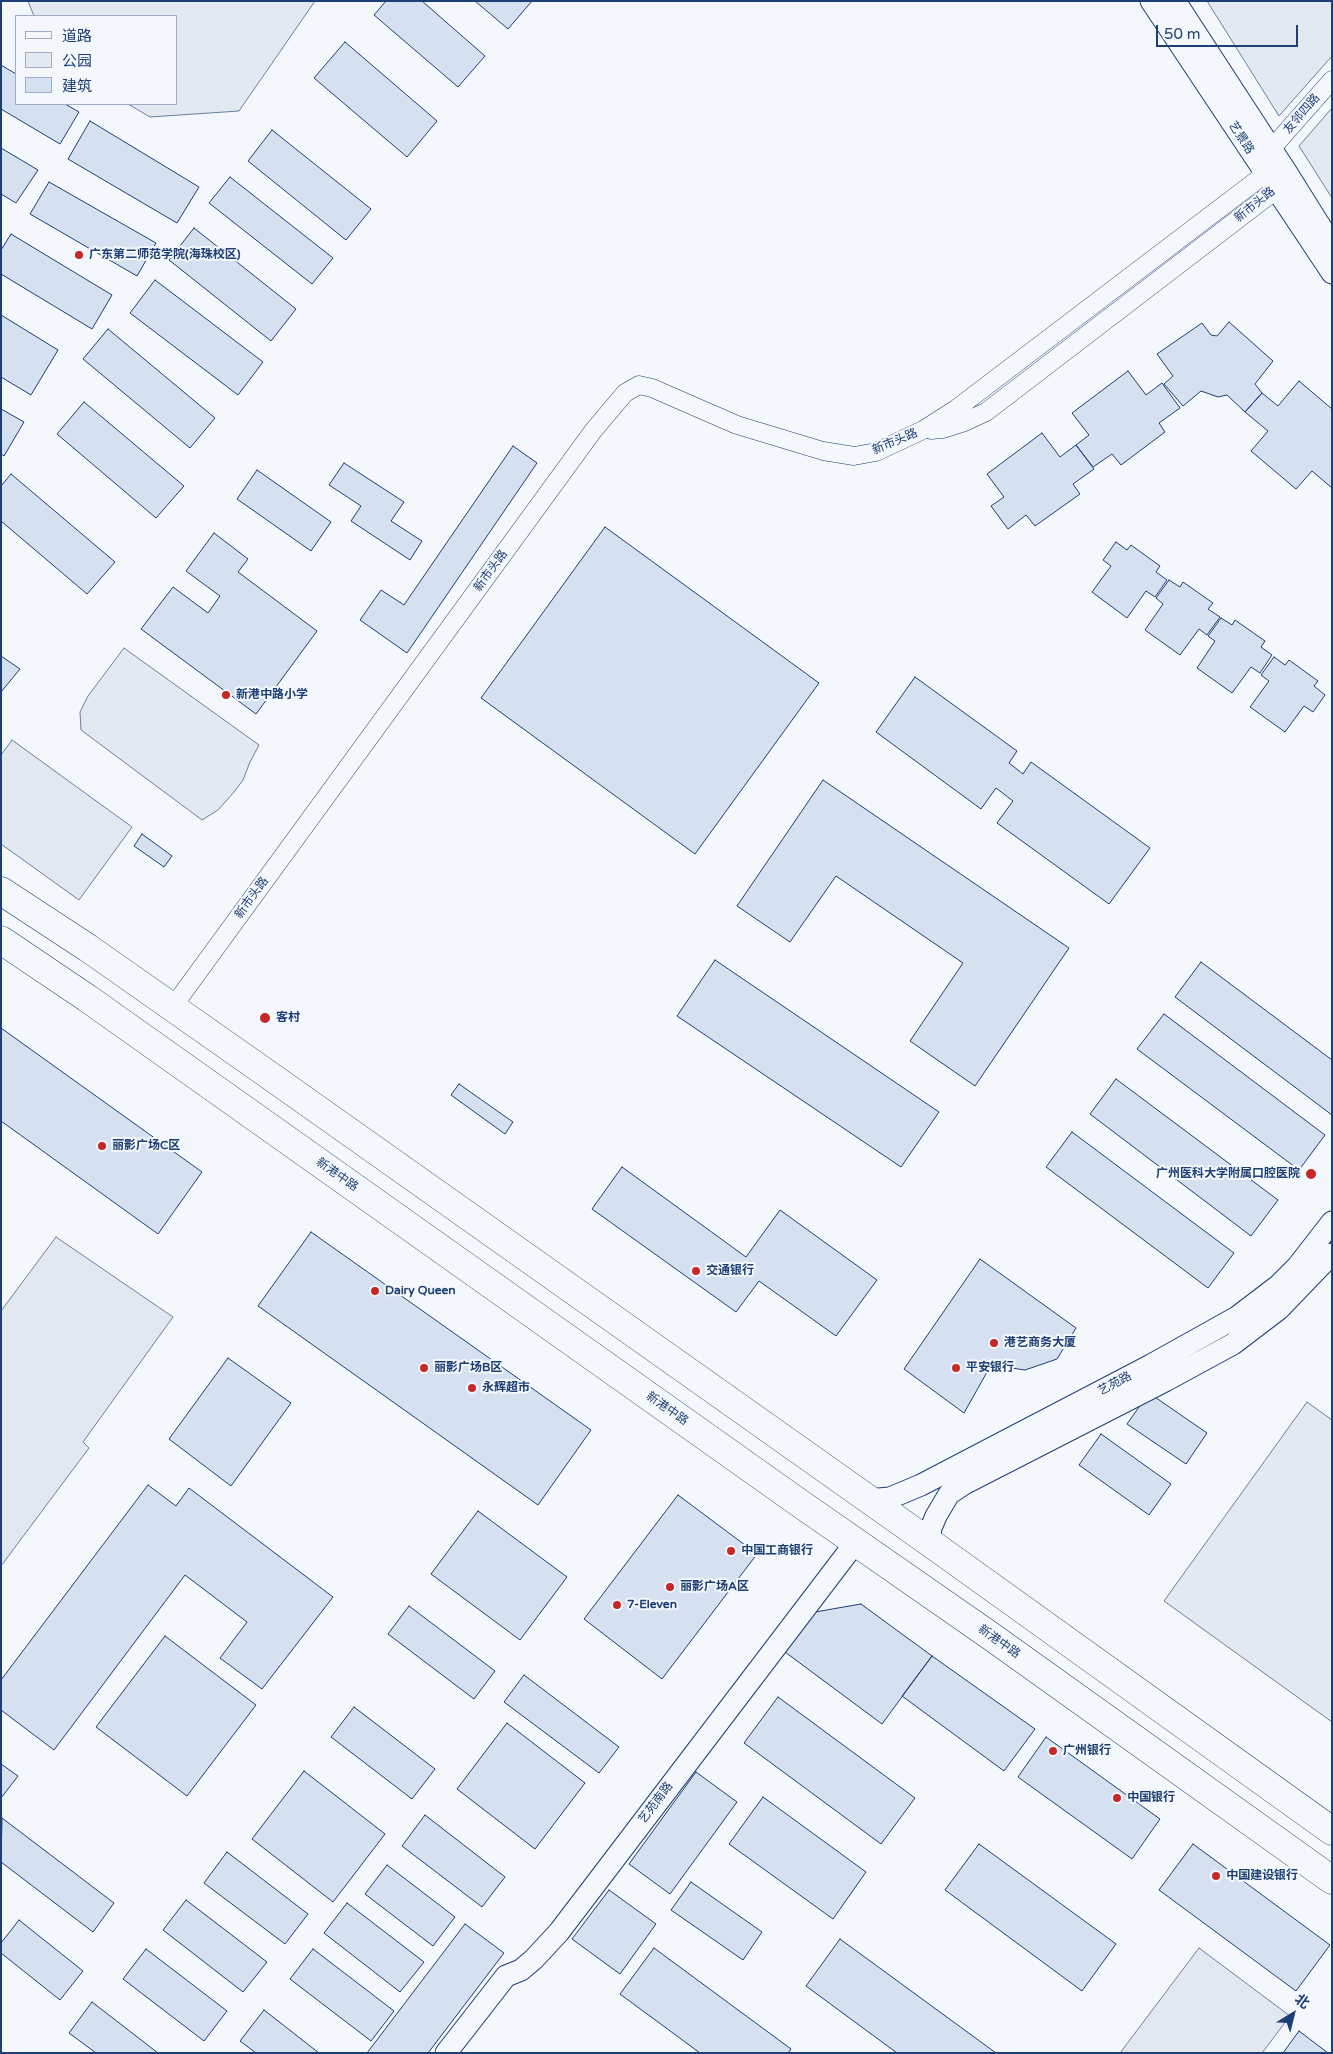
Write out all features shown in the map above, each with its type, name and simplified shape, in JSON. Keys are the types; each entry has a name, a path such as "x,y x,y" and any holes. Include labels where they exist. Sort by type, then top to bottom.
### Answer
{"main road":[{"path":"1,891 88,948 929,1542 1332,1831"},
{"name":"新港中路","path":"1,940 87,998 855,1542 1008,1648 1332,1880"}],"street":[{"name":"艺景路","path":"1152,1 1332,273"},
{"name":"艺景路","path":"1175,1 1272,148 1332,245"},
{"name":"友邻四路","path":"1272,148 1332,80"},
{"name":"新市头路","path":"172,1008 593,431 625,393 639,386 652,388 737,425 823,451 854,456 876,452 923,430 956,409 1287,172"},
{"name":"艺苑路","path":"868,1500 890,1498 921,1484 1159,1361 1237,1317 1279,1286 1297,1267 1332,1222"},
{"name":"艺苑路","path":"929,1542 931,1528 949,1494 964,1484 1156,1386 1233,1344 1279,1309 1332,1254"},
{"name":"艺苑南路","path":"446,2053 506,1976 520,1970 534,1959 559,1932 855,1542"}],"green space":[{"path":"28,1 315,1 239,111 150,117 130,105 178,105 178,15 34,15"},
{"path":"1207,1 1332,1 1332,56 1279,116"},
{"path":"1332,108 1332,198 1299,146"},
{"path":"124,648 259,745 243,780 234,792 218,810 202,820 81,730 80,712 88,696"},
{"path":"1307,1402 1332,1420 1332,1722 1164,1601"}],"shaded area":[{"path":"12,740 132,827 79,900 1,844 1,755"},
{"path":"56,1237 173,1317 83,1442 89,1448 1,1566 1,1311"},
{"path":"1199,1948 1290,2016 1262,2053 1120,2053"}],"building":[{"path":"386,1 422,1 485,56 458,87 374,15"},
{"path":"475,1 532,1 508,29"},
{"path":"345,42 437,121 407,157 314,78"},
{"path":"1,65 15,73 15,105 67,105 79,112 60,144 1,109"},
{"path":"90,121 199,187 177,223 68,159"},
{"path":"272,130 371,209 346,240 248,161"},
{"path":"1,148 38,170 16,203 1,194"},
{"path":"230,177 333,258 312,284 209,203"},
{"path":"49,182 156,243 137,276 30,214"},
{"path":"194,228 296,309 271,341 169,260"},
{"path":"11,234 112,295 92,329 1,274 1,250"},
{"path":"155,280 263,362 238,395 130,313"},
{"path":"1,315 58,350 31,395 1,377"},
{"path":"1229,322 1273,361 1255,384 1262,393 1245,412 1227,395 1218,397 1201,391 1183,406 1164,384 1173,376 1157,354 1202,323 1211,335 1217,336"},
{"path":"108,329 215,418 190,448 83,359"},
{"path":"1128,371 1146,395 1162,383 1180,408 1159,423 1165,432 1121,465 1112,454 1093,467 1076,445 1089,435 1072,413"},
{"path":"1299,381 1332,409 1332,488 1312,471 1296,489 1251,451 1268,431 1245,412 1262,393 1278,406"},
{"path":"84,402 184,486 156,518 57,434"},
{"path":"1,409 24,422 4,456 1,454"},
{"path":"1042,433 1060,457 1076,445 1094,469 1073,484 1080,494 1035,526 1026,515 1008,529 991,506 1004,497 987,474"},
{"path":"513,446 537,463 407,653 360,620 381,590 404,605"},
{"path":"344,463 404,502 391,521 422,541 410,560 351,521 361,506 329,485"},
{"path":"257,470 331,522 311,551 237,499"},
{"path":"11,474 115,562 87,594 1,521 1,486"},
{"path":"605,527 819,683 695,854 481,698"},
{"path":"214,533 248,559 238,572 317,631 256,714 141,629 173,587 208,613 220,596 186,571"},
{"path":"1116,542 1127,550 1131,545 1160,566 1156,572 1167,580 1155,597 1146,591 1127,618 1092,592 1111,566 1103,560"},
{"path":"1169,580 1180,587 1183,582 1213,603 1208,609 1220,617 1207,635 1199,629 1180,655 1145,630 1163,604 1156,598"},
{"path":"1221,618 1232,625 1235,620 1265,641 1261,647 1272,655 1260,673 1251,667 1232,693 1197,668 1215,641 1208,636"},
{"path":"1,656 20,669 1,692"},
{"path":"1274,657 1285,665 1289,660 1318,681 1314,686 1325,695 1313,712 1304,706 1285,732 1250,707 1269,681 1261,675"},
{"path":"915,677 1017,751 1009,763 1023,774 1031,762 1150,848 1109,904 997,823 1013,801 996,788 981,809 876,732"},
{"path":"823,780 1069,948 975,1086 910,1041 963,963 836,876 790,942 737,906"},
{"path":"142,834 172,856 164,867 134,846"},
{"path":"715,960 939,1112 901,1167 677,1016"},
{"path":"1201,962 1332,1060 1332,1115 1175,997"},
{"path":"1164,1014 1325,1135 1299,1170 1137,1049"},
{"name":"丽影广场C区","path":"1,1028 202,1172 158,1234 1,1121"},
{"path":"1116,1079 1278,1200 1251,1236 1090,1114"},
{"path":"459,1084 513,1122 505,1134 451,1095"},
{"path":"1072,1132 1234,1253 1208,1288 1046,1167"},
{"path":"622,1167 746,1257 780,1210 877,1280 836,1336 759,1281 736,1312 592,1209"},
{"name":"丽影广场B区","path":"311,1232 591,1430 538,1505 258,1306"},
{"name":"港艺商务大厦","path":"980,1259 1076,1328 1057,1359 1025,1370 991,1365 964,1413 904,1369"},
{"path":"228,1358 291,1403 231,1486 169,1439"},
{"path":"1149,1393 1207,1433 1186,1464 1127,1424"},
{"path":"1101,1434 1171,1484 1149,1515 1079,1465"},
{"path":"148,1485 176,1506 189,1488 333,1597 262,1689 220,1658 247,1622 185,1575 54,1750 1,1710 1,1680"},
{"name":"丽影广场A区","path":"678,1495 757,1554 662,1679 584,1619"},
{"path":"478,1511 567,1577 520,1640 431,1574"},
{"path":"861,1604 932,1656 882,1724 785,1652 815,1612"},
{"path":"409,1606 495,1671 474,1699 388,1634"},
{"path":"165,1636 256,1705 187,1796 96,1727"},
{"path":"932,1656 1035,1729 1004,1771 902,1696"},
{"path":"524,1675 619,1747 599,1773 504,1702"},
{"path":"778,1697 915,1798 881,1844 744,1743"},
{"path":"354,1707 435,1769 412,1799 331,1737"},
{"path":"507,1723 585,1783 535,1849 457,1789"},
{"path":"1046,1737 1160,1819 1132,1859 1018,1777"},
{"path":"1,1764 18,1776 1,1798"},
{"path":"304,1771 385,1834 333,1902 252,1839"},
{"path":"696,1772 737,1802 670,1894 629,1864"},
{"path":"763,1797 866,1872 833,1919 729,1844"},
{"path":"425,1815 505,1877 482,1907 402,1846"},
{"path":"2,1818 114,1903 93,1932 1,1862"},
{"path":"979,1844 1116,1944 1082,1991 945,1890"},
{"path":"1193,1844 1330,1945 1296,1991 1159,1890"},
{"path":"227,1852 308,1914 285,1944 204,1883"},
{"path":"387,1865 455,1917 433,1946 365,1894"},
{"path":"691,1882 762,1932 743,1960 671,1910"},
{"path":"609,1890 656,1924 620,1974 572,1939"},
{"path":"186,1900 267,1962 243,1992 163,1930"},
{"path":"347,1903 424,1962 400,1992 324,1933"},
{"path":"19,1920 83,1971 60,2000 1,1953 1,1943"},
{"path":"465,1924 504,1953 428,2053 367,2053"},
{"path":"840,1939 996,2053 897,2053 806,1986"},
{"path":"654,1948 791,2049 788,2053 700,2053 620,1994"},
{"path":"146,1949 227,2011 204,2041 123,1979"},
{"path":"313,1949 394,2011 371,2041 290,1979"},
{"path":"92,2002 158,2053 96,2053 69,2033"},
{"path":"264,2010 319,2053 256,2053 240,2041"},
{"path":"1299,2031 1328,2053 1283,2053"}],"place":[{"name":"广东第二师范学院(海珠校区)","path":"79,255"},
{"name":"新港中路小学","path":"226,695"},
{"name":"客村","path":"265,1018"},
{"name":"丽影广场C区","path":"102,1146"},
{"name":"广州医科大学附属口腔医院","path":"1311,1174"},
{"name":"交通银行","path":"696,1271"},
{"name":"Dairy Queen","path":"375,1291"},
{"name":"港艺商务大厦","path":"994,1343"},
{"name":"丽影广场B区","path":"424,1368"},
{"name":"平安银行","path":"956,1368"},
{"name":"永辉超市","path":"472,1388"},
{"name":"中国工商银行","path":"731,1551"},
{"name":"丽影广场A区","path":"670,1587"},
{"name":"7-Eleven","path":"617,1605"},
{"name":"广州银行","path":"1053,1751"},
{"name":"中国银行","path":"1117,1798"},
{"name":"中国建设银行","path":"1216,1876"}]}
